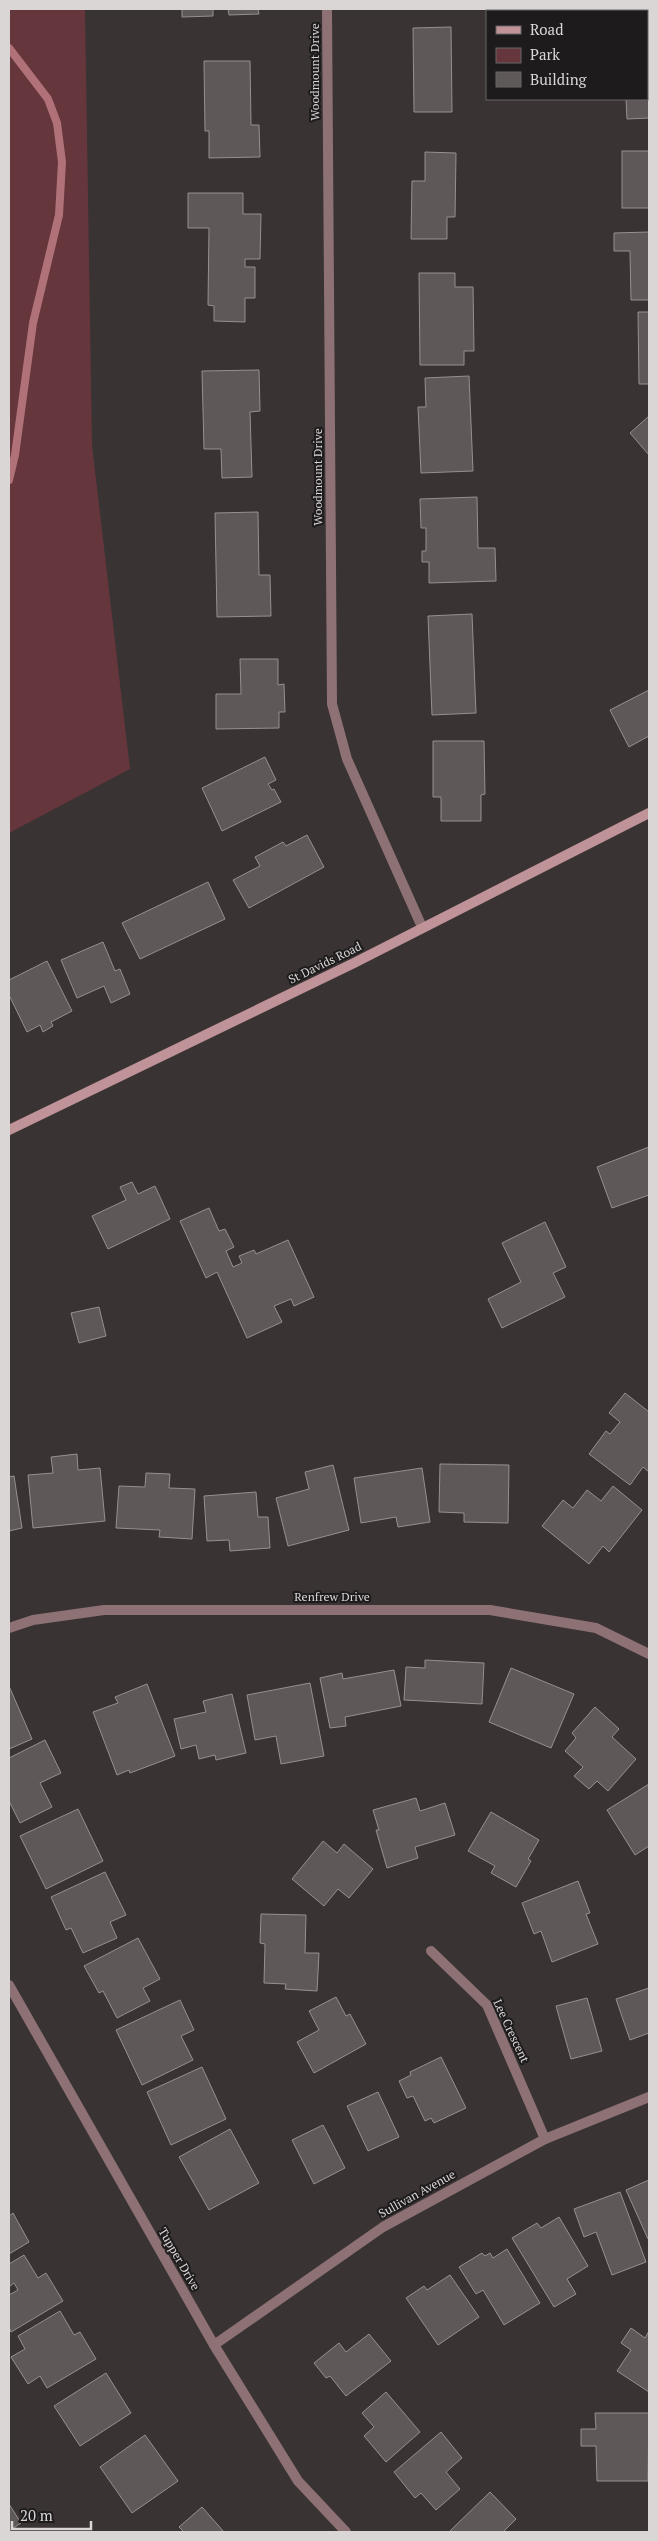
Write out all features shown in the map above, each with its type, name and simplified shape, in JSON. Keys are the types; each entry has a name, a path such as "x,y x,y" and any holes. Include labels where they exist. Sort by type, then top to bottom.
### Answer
{"main road":[{"name":"St Davids Road","path":"9,1130 354,963 649,813"}],"street":[{"name":"Woodmount Drive","path":"327,9 332,704 347,759 422,927"},
{"name":"Renfrew Drive","path":"9,1628 33,1620 104,1610 490,1610 596,1628 649,1654"},
{"name":"Lee Crescent","path":"431,1951 487,2005 545,2139"},
{"name":"Tupper Drive","path":"9,1986 214,2345 298,2481 346,2532"},
{"name":"Sullivan Avenue","path":"214,2345 383,2227 545,2139 649,2097"}],"green space":[{"path":"9,9 85,9 92,445 130,769 9,833"}],"building":[{"path":"182,9 213,9 213,16 182,17"},
{"path":"228,9 258,9 259,14 229,15"},
{"path":"649,9 649,27 648,10 617,10"},
{"path":"451,27 452,112 414,112 413,28"},
{"path":"649,51 649,118 627,119 626,100 648,100"},
{"path":"204,61 250,61 251,125 259,125 260,157 209,158 209,131 205,131"},
{"path":"622,151 649,151 649,208 622,208"},
{"path":"425,152 456,153 455,217 447,217 447,239 411,239 412,181 425,181"},
{"path":"188,193 243,193 243,214 261,214 260,259 245,259 245,267 255,267 255,298 245,298 245,322 214,321 214,306 208,305 209,228 188,228"},
{"path":"649,232 649,300 631,300 630,251 614,251 614,233"},
{"path":"419,273 455,273 455,287 473,287 474,351 464,351 464,365 420,365"},
{"path":"638,312 649,312 649,384 639,384"},
{"path":"259,370 260,411 250,412 252,477 222,478 221,449 204,449 202,371"},
{"path":"469,376 473,471 421,473 418,407 426,407 425,378"},
{"path":"649,416 649,455 630,433"},
{"path":"477,497 478,548 495,548 496,581 429,583 429,562 422,562 422,551 426,551 426,528 421,528 420,499"},
{"path":"258,512 259,575 270,575 271,616 217,617 215,513"},
{"path":"472,614 476,713 432,715 428,616"},
{"path":"240,659 278,659 278,685 284,684 285,712 279,712 279,728 216,729 216,694 241,694"},
{"path":"649,690 649,736 629,747 610,710"},
{"path":"433,741 484,741 485,794 481,795 481,821 441,821 441,797 433,797"},
{"path":"265,757 276,780 268,784 272,790 274,789 281,802 222,831 202,788"},
{"path":"307,835 324,867 249,908 233,880 260,866 255,857 283,842 286,846"},
{"path":"208,882 225,919 140,959 122,923"},
{"path":"103,942 115,971 120,969 130,994 111,1003 104,986 77,998 61,960"},
{"path":"47,961 72,1011 51,1022 53,1026 43,1032 40,1025 27,1032 9,995 9,980"},
{"path":"649,1147 649,1195 612,1208 597,1167"},
{"path":"132,1182 138,1194 155,1186 170,1219 108,1249 92,1216 126,1200 120,1187"},
{"path":"209,1208 219,1231 225,1229 234,1247 226,1251 233,1267 242,1263 239,1256 254,1250 256,1254 288,1240 314,1297 294,1306 291,1299 274,1306 282,1322 247,1338 217,1272 206,1278 180,1221"},
{"path":"545,1222 566,1267 553,1273 565,1297 502,1328 488,1299 521,1282 502,1243"},
{"path":"99,1307 106,1336 79,1343 71,1313"},
{"path":"625,1393 649,1412 649,1472 643,1467 630,1485 589,1454 606,1431 610,1434 620,1422 609,1413"},
{"path":"77,1454 78,1470 100,1468 105,1521 33,1528 28,1475 53,1473 51,1457"},
{"path":"440,1464 509,1465 508,1523 464,1522 464,1513 439,1512"},
{"path":"333,1465 349,1530 288,1546 276,1498 309,1489 305,1472"},
{"path":"422,1468 430,1522 398,1527 396,1517 361,1523 354,1478"},
{"path":"146,1473 170,1474 169,1488 195,1489 192,1539 159,1537 160,1530 116,1528 119,1486 145,1487"},
{"path":"14,1476 22,1528 9,1531 9,1477"},
{"path":"613,1486 642,1510 609,1552 603,1546 589,1564 542,1526 563,1500 573,1508 587,1490 601,1501"},
{"path":"256,1492 258,1517 268,1517 270,1548 230,1551 229,1540 207,1541 204,1496"},
{"path":"425,1660 484,1663 482,1704 404,1700 406,1667 425,1668"},
{"path":"511,1668 574,1694 551,1748 489,1722"},
{"path":"394,1670 401,1706 345,1717 346,1726 330,1728 320,1678 342,1673 343,1679"},
{"path":"310,1683 324,1756 281,1764 276,1736 255,1740 247,1695"},
{"path":"147,1684 175,1756 130,1773 129,1770 117,1775 93,1712 118,1703 115,1697"},
{"path":"9,1686 32,1739 9,1749"},
{"path":"232,1694 246,1753 216,1760 215,1755 199,1759 196,1745 181,1749 174,1719 206,1712 203,1701"},
{"path":"595,1707 619,1729 612,1737 636,1759 608,1791 597,1781 589,1789 574,1776 583,1767 565,1751 576,1738 572,1733"},
{"path":"45,1740 61,1773 40,1783 52,1807 20,1823 9,1801 9,1758"},
{"path":"649,1784 649,1846 635,1855 607,1810"},
{"path":"416,1798 420,1811 445,1803 455,1835 415,1847 418,1858 387,1868 376,1830 379,1830 373,1810"},
{"path":"78,1809 103,1861 46,1889 20,1836"},
{"path":"491,1812 539,1840 528,1859 531,1861 516,1887 491,1873 495,1866 468,1851"},
{"path":"323,1841 337,1853 344,1844 373,1869 349,1898 338,1889 324,1906 292,1879"},
{"path":"105,1872 126,1915 110,1922 117,1938 83,1953 71,1928 66,1930 51,1897"},
{"path":"578,1881 590,1913 586,1914 598,1944 552,1962 541,1931 534,1934 522,1903"},
{"path":"261,1914 306,1915 305,1953 319,1953 317,1991 285,1989 286,1984 264,1983 265,1944 260,1943"},
{"path":"138,1938 160,1979 143,1988 150,2001 117,2018 103,1991 99,1993 84,1966"},
{"path":"649,1988 649,2033 630,2040 616,1999"},
{"path":"336,1997 346,2016 350,2014 366,2044 314,2073 297,2042 319,2030 309,2011"},
{"path":"587,1998 602,2051 571,2059 556,2006"},
{"path":"180,2000 194,2030 181,2036 193,2060 142,2085 116,2030"},
{"path":"441,2057 466,2108 434,2123 431,2118 425,2121 413,2096 407,2098 399,2081 411,2075 410,2072"},
{"path":"202,2067 226,2119 171,2145 147,2092"},
{"path":"378,2092 399,2137 368,2151 347,2106"},
{"path":"323,2125 345,2168 314,2184 292,2140"},
{"path":"230,2129 259,2183 209,2210 179,2157"},
{"path":"649,2180 649,2238 648,2239 626,2190"},
{"path":"620,2192 646,2262 612,2275 596,2232 584,2237 574,2209"},
{"path":"13,2213 29,2242 9,2254 9,2216"},
{"path":"559,2217 588,2266 567,2279 576,2294 554,2307 512,2238 537,2223 541,2228"},
{"path":"507,2249 540,2303 504,2325 483,2290 476,2294 459,2267 482,2253 485,2256 490,2253 493,2258"},
{"path":"24,2255 38,2278 46,2273 63,2301 11,2332 9,2327 9,2295 18,2290 14,2283 9,2287 9,2264"},
{"path":"450,2275 479,2317 438,2345 406,2298 424,2286 427,2290"},
{"path":"60,2311 74,2335 80,2332 96,2359 47,2388 40,2376 28,2384 11,2357 25,2349 18,2336"},
{"path":"631,2328 645,2338 649,2331 649,2392 617,2371 631,2350 621,2343"},
{"path":"369,2334 391,2361 346,2396 330,2376 326,2378 314,2363 339,2343 346,2352"},
{"path":"106,2373 131,2413 80,2446 54,2406"},
{"path":"386,2392 420,2432 386,2462 364,2436 374,2427 362,2413"},
{"path":"595,2413 649,2413 648,2481 597,2481 596,2446 581,2446 581,2429 596,2429"},
{"path":"441,2432 462,2458 446,2472 460,2489 436,2510 421,2493 415,2498 394,2472"},
{"path":"145,2435 178,2481 132,2513 100,2467"},
{"path":"490,2492 516,2519 503,2532 449,2532"},
{"path":"9,2504 21,2523 9,2531"},
{"path":"202,2507 224,2532 184,2532 179,2527"}],"waterway":[{"path":"9,48 48,99 57,123 62,162 59,215 33,323 15,455 9,480"}]}
